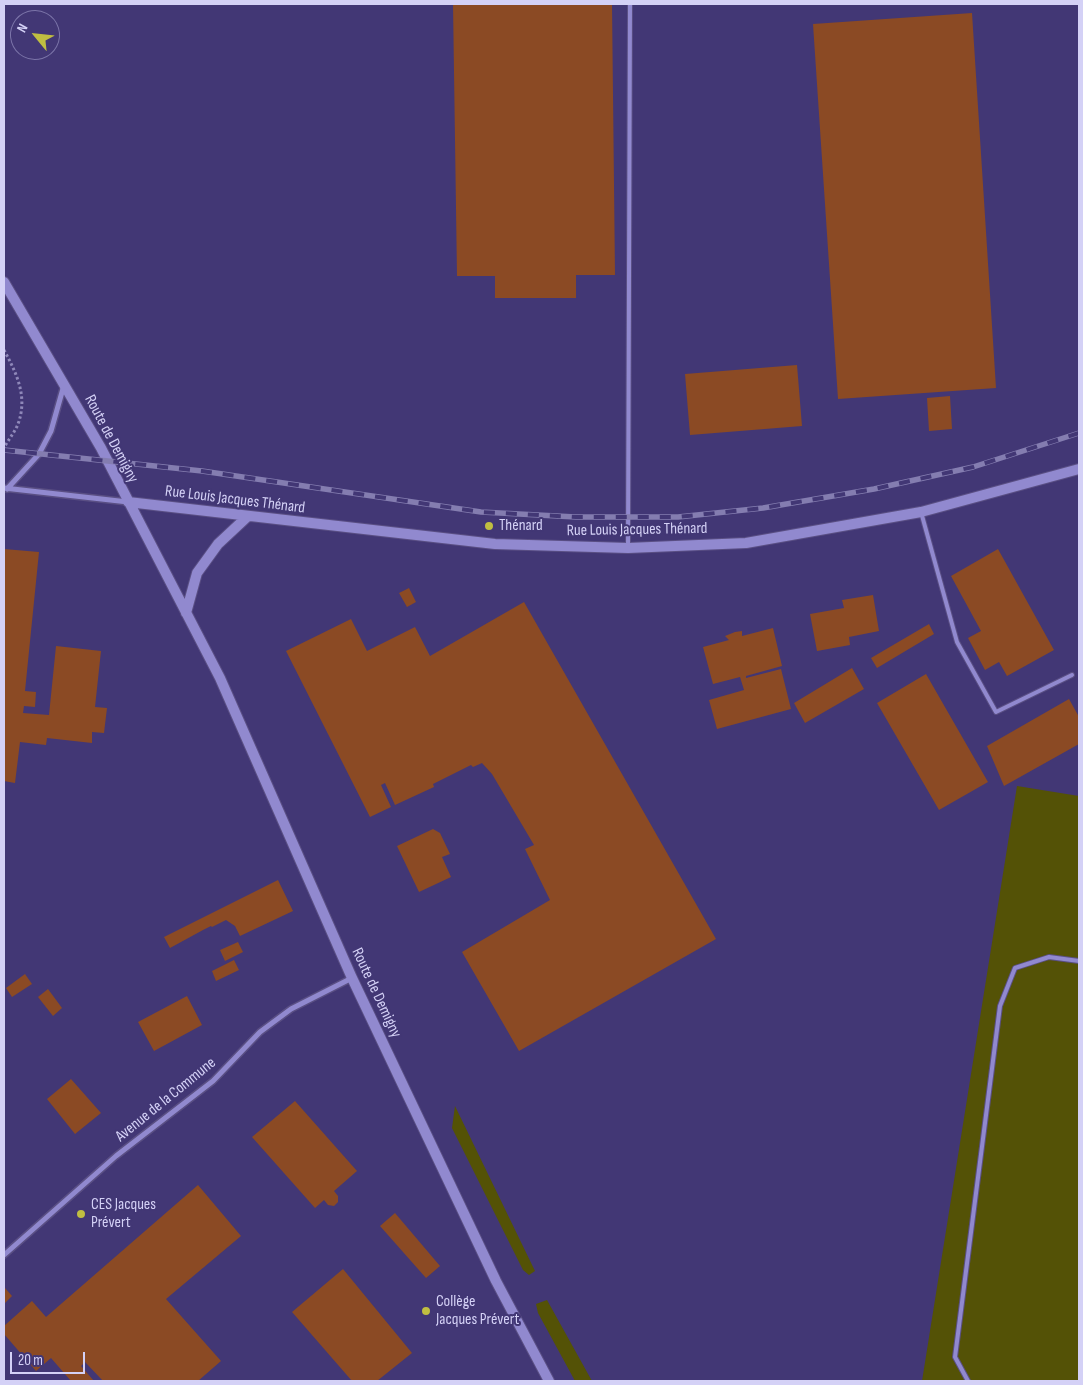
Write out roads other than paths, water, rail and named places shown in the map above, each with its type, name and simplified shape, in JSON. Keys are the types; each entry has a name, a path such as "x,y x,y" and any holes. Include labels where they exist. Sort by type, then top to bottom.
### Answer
{"main road":[{"name":"Route de Demigny","path":"4,282 101,448 220,678 352,978 496,1281 549,1381"},
{"name":"Rue Louis Jacques Thénard","path":"128,502 495,544 628,548 746,543 921,512 1079,468"},
{"path":"186,613 197,573 218,544 248,516"}],"street":[{"path":"5,488 39,454 51,431 64,384"},
{"path":"5,488 128,502"},
{"name":"Avenue de la Commune","path":"4,1255 116,1156 213,1081 260,1032 291,1009 352,978"}],"lane":[{"path":"628,548 630,4"},
{"path":"921,512 957,642 996,712 1072,676"},
{"path":"968,1381 954,1356 1000,1006 1015,968 1049,957 1079,961"}],"railway":[{"path":"4,450 202,471 481,512 576,517 678,517 763,508 874,489 973,467 1079,433"}],"place":[{"name":"Thénard","path":"489,526"},
{"name":"CES Jacques Prévert","path":"81,1214"},
{"name":"Collège Jacques Prévert","path":"426,1311"}]}
